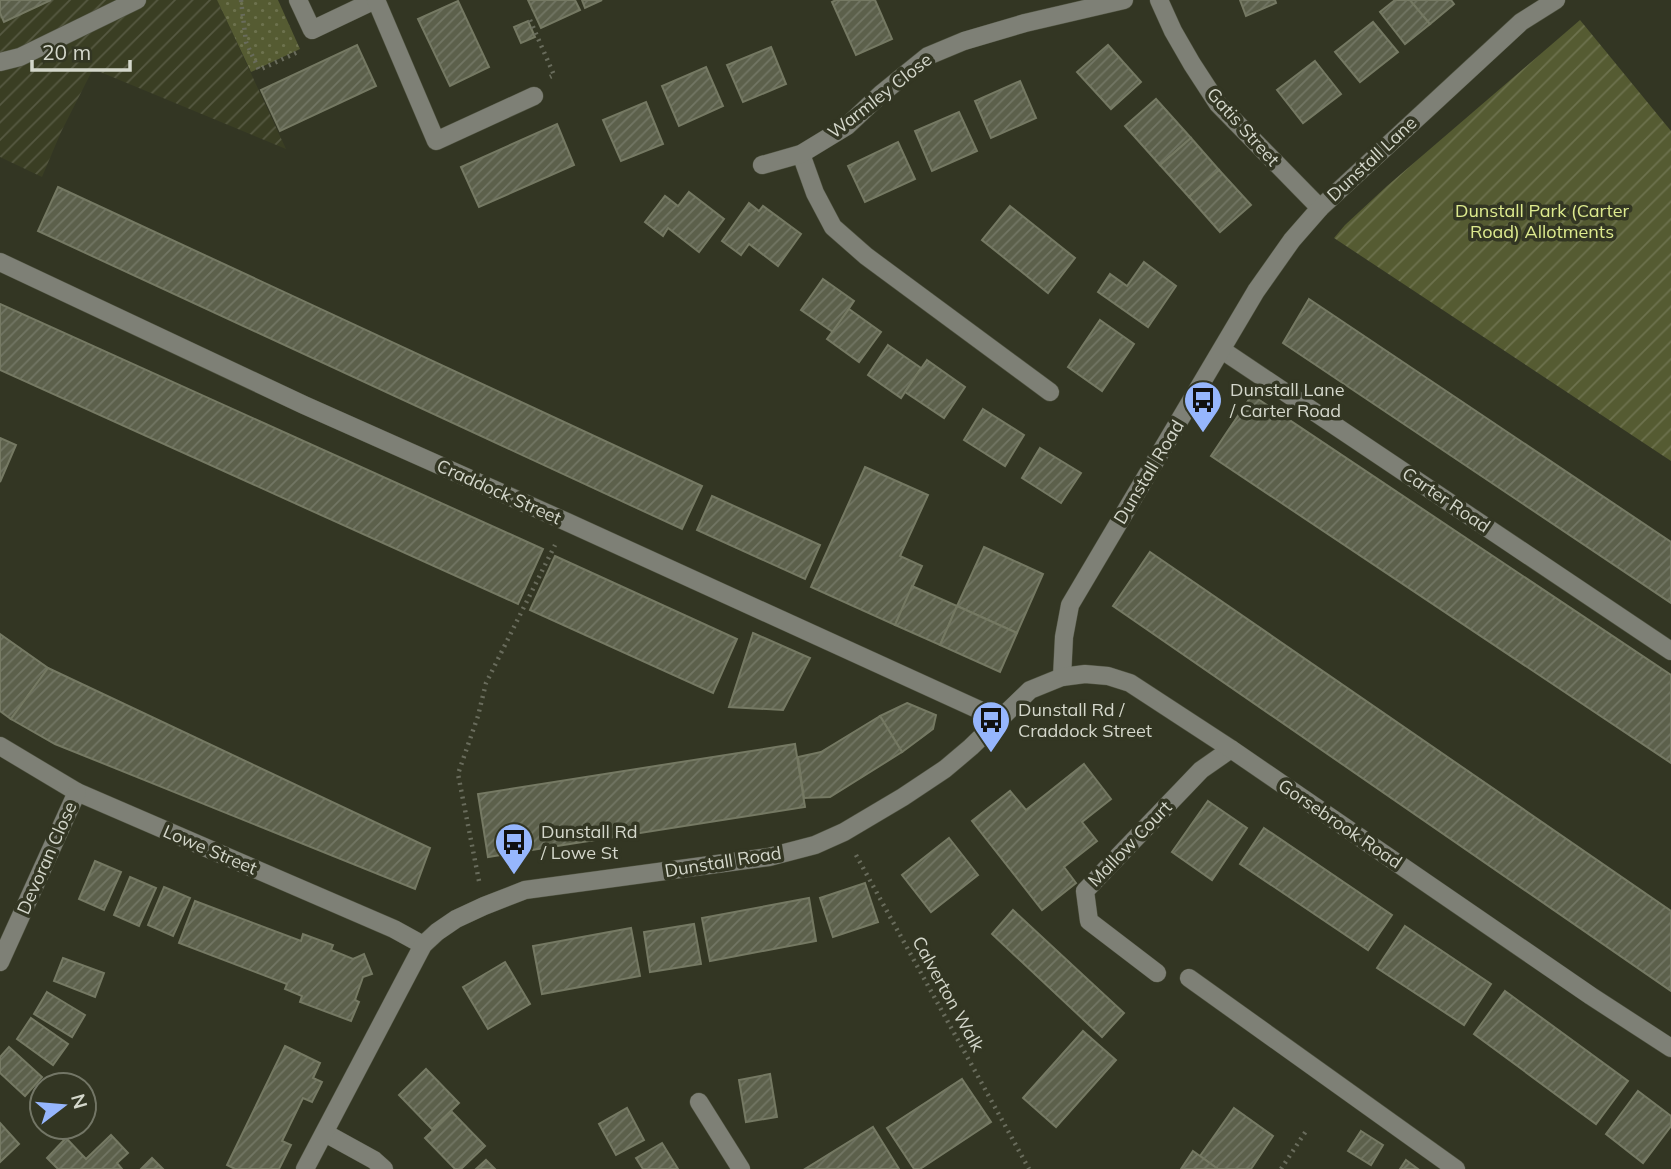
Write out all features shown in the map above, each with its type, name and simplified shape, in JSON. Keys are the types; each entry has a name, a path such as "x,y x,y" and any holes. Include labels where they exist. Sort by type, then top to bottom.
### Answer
{"street":[{"path":"0,62 20,57 137,0"},
{"path":"298,0 312,30 375,0 436,141 534,96"},
{"name":"Warmley Close","path":"762,165 801,154 847,126 928,56 964,41 1025,23 1124,0"},
{"name":"Gatis Street","path":"1159,0 1185,53 1218,104 1320,208"},
{"name":"Dunstall Lane","path":"1222,349 1256,291 1292,240 1320,208 1521,22 1556,0"},
{"path":"801,154 815,193 834,227 874,262 1050,392"},
{"name":"Craddock Street","path":"0,262 304,405 999,719"},
{"name":"Carter Road","path":"1222,349 1671,651"},
{"name":"Dunstall Road","path":"1062,677 1063,637 1070,605 1222,349"},
{"name":"Gorsebrook Road","path":"999,719 1030,690 1062,677 1085,674 1130,682 1671,1048"},
{"name":"Dunstall Road","path":"305,1169 424,945 456,919 525,890 769,857 815,845 844,832 945,769 999,719"},
{"name":"Lowe Street","path":"0,747 77,792 394,929 424,945"},
{"name":"Mallow Court","path":"1157,973 1088,921 1086,891 1200,770 1231,749"},
{"name":"Devoran Close","path":"0,962 77,792"},
{"path":"1189,978 1456,1169"},
{"path":"699,1102 741,1169"},
{"path":"326,1133 374,1160 384,1169"}],"path":[{"path":"241,0 246,42 259,70 302,50 312,30"},
{"path":"530,20 554,75 536,84 534,96"},
{"path":"484,906 458,774 486,683 567,522"},
{"name":"Calverton Walk","path":"844,832 1029,1169"},
{"path":"1281,1169 1308,1128"}],"shaded area":[{"path":"0,0 217,0 286,149 93,69 42,177 0,157"}],"green space":[{"path":"217,0 278,0 300,49 251,72"},
{"name":"Dunstall Park (Carter Road) Allotments","path":"1580,20 1671,131 1671,461 1334,238 1387,186"}],"building":[{"path":"0,0 51,0 4,22 0,13"},
{"path":"528,0 575,0 580,10 541,28"},
{"path":"582,0 602,0 585,8"},
{"path":"875,0 892,39 856,55 832,2"},
{"path":"1240,0 1275,0 1276,3 1246,16"},
{"path":"1395,0 1410,0 1430,24 1405,44 1380,12"},
{"path":"1410,0 1451,0 1454,4 1430,24"},
{"path":"458,1 489,67 450,86 418,19"},
{"path":"528,21 535,37 521,43 514,27"},
{"path":"1373,22 1398,52 1360,82 1335,52"},
{"path":"357,45 376,86 280,131 261,90"},
{"path":"1108,45 1141,82 1111,109 1077,72"},
{"path":"771,47 786,84 743,102 727,65"},
{"path":"1315,61 1341,94 1303,123 1277,90"},
{"path":"706,67 723,106 679,126 662,86"},
{"path":"1020,81 1036,118 991,138 975,101"},
{"path":"1156,99 1191,138 1160,165 1125,126"},
{"path":"646,102 663,144 621,161 603,120"},
{"path":"959,112 977,151 932,171 915,131"},
{"path":"557,124 574,165 479,207 461,167"},
{"path":"1191,138 1219,170 1189,197 1160,165"},
{"path":"898,142 915,179 865,202 848,166"},
{"path":"1219,170 1251,205 1220,232 1189,197"},
{"path":"58,187 702,486 682,529 38,231"},
{"path":"689,192 724,219 699,252 668,228 663,236 645,222 665,196 678,206"},
{"path":"749,203 759,211 763,206 801,234 778,266 749,244 741,255 722,241"},
{"path":"1010,206 1075,258 1048,293 982,240"},
{"path":"1144,262 1176,286 1148,327 1098,292 1110,274 1127,286"},
{"path":"823,279 854,301 833,332 801,310"},
{"path":"1309,299 1671,542 1671,603 1283,343"},
{"path":"0,304 543,549 518,604 0,370"},
{"path":"849,309 881,332 859,362 827,339"},
{"path":"1100,320 1134,344 1102,391 1068,367"},
{"path":"888,345 921,368 901,398 868,375"},
{"path":"927,360 965,387 944,418 905,392"},
{"path":"1252,395 1671,675 1671,763 1211,456"},
{"path":"983,409 1024,435 1005,466 964,440"},
{"path":"0,438 16,445 0,482"},
{"path":"1040,448 1081,473 1061,503 1022,478"},
{"path":"865,467 928,495 900,556 922,566 895,625 811,587"},
{"path":"712,496 820,545 805,579 697,530"},
{"path":"984,547 1043,574 1017,633 957,606"},
{"path":"1150,552 1671,911 1671,991 1113,606"},
{"path":"555,556 737,639 713,693 530,610"},
{"path":"912,586 957,606 940,645 895,625"},
{"path":"957,606 1017,633 1000,672 940,645"},
{"path":"753,633 810,658 783,710 729,707"},
{"path":"0,634 48,668 11,719 0,711"},
{"path":"48,668 430,848 415,889 55,744 11,719"},
{"path":"907,703 936,715 933,729 902,752 880,716"},
{"path":"880,716 902,752 830,797 804,798 798,757 821,752"},
{"path":"795,744 805,807 488,857 478,794"},
{"path":"1084,764 1111,799 1082,822 1097,841 1064,867 1076,883 1042,910 972,821 1010,791 1026,810"},
{"path":"1208,801 1247,828 1212,880 1172,852"},
{"path":"1264,828 1392,915 1368,950 1240,864"},
{"path":"949,838 978,875 931,912 902,875"},
{"path":"95,861 121,872 104,910 79,899"},
{"path":"130,877 156,888 139,926 114,915"},
{"path":"865,883 878,922 833,937 820,898"},
{"path":"164,887 190,898 173,936 148,925"},
{"path":"809,898 816,941 710,961 702,918"},
{"path":"195,901 301,941 303,934 333,945 331,950 353,959 364,954 372,974 363,977 355,1000 359,1002 351,1021 300,1002 302,996 285,989 287,984 179,943"},
{"path":"1013,910 1124,1013 1102,1037 992,934"},
{"path":"694,924 701,964 650,972 644,932"},
{"path":"1405,926 1491,984 1464,1025 1377,968"},
{"path":"631,928 640,976 542,994 533,946"},
{"path":"63,958 104,973 95,997 54,981"},
{"path":"505,962 530,1004 488,1029 463,987"},
{"path":"1505,991 1628,1081 1596,1124 1474,1034"},
{"path":"47,992 85,1015 72,1037 34,1014"},
{"path":"31,1018 68,1044 53,1065 17,1039"},
{"path":"1083,1031 1116,1060 1056,1127 1023,1098"},
{"path":"285,1046 320,1063 313,1078 322,1082 312,1102 303,1098 282,1141 291,1145 279,1169 235,1169 227,1165"},
{"path":"9,1047 35,1071 28,1071 28,1093 25,1096 0,1073 0,1057"},
{"path":"426,1069 459,1103 432,1129 399,1095"},
{"path":"770,1074 777,1117 746,1122 739,1080"},
{"path":"962,1079 991,1122 920,1169 914,1169 887,1128"},
{"path":"1638,1091 1671,1116 1671,1126 1643,1163 1606,1134"},
{"path":"627,1108 644,1140 616,1155 599,1124"},
{"path":"1234,1108 1273,1136 1251,1169 1218,1169 1200,1156"},
{"path":"452,1112 485,1146 461,1169 455,1169 425,1138"},
{"path":"0,1123 19,1144 0,1162"},
{"path":"873,1127 899,1169 805,1169"},
{"path":"1361,1131 1383,1145 1371,1165 1348,1151"},
{"path":"111,1135 128,1153 117,1163 122,1169 58,1169 47,1158 63,1141 69,1141 86,1159"},
{"path":"662,1143 678,1169 643,1169 636,1158"},
{"path":"1193,1151 1200,1156 1218,1169 1181,1169"},
{"path":"152,1158 163,1169 141,1169"},
{"path":"486,1160 495,1169 476,1169"},
{"path":"1406,1160 1418,1169 1400,1169"}],"place":[{"name":"Dunstall Lane / Carter Road","path":"1203,434"},
{"name":"Dunstall Rd / Craddock Street","path":"991,754"},
{"name":"Dunstall Rd / Lowe St","path":"514,876"}]}
